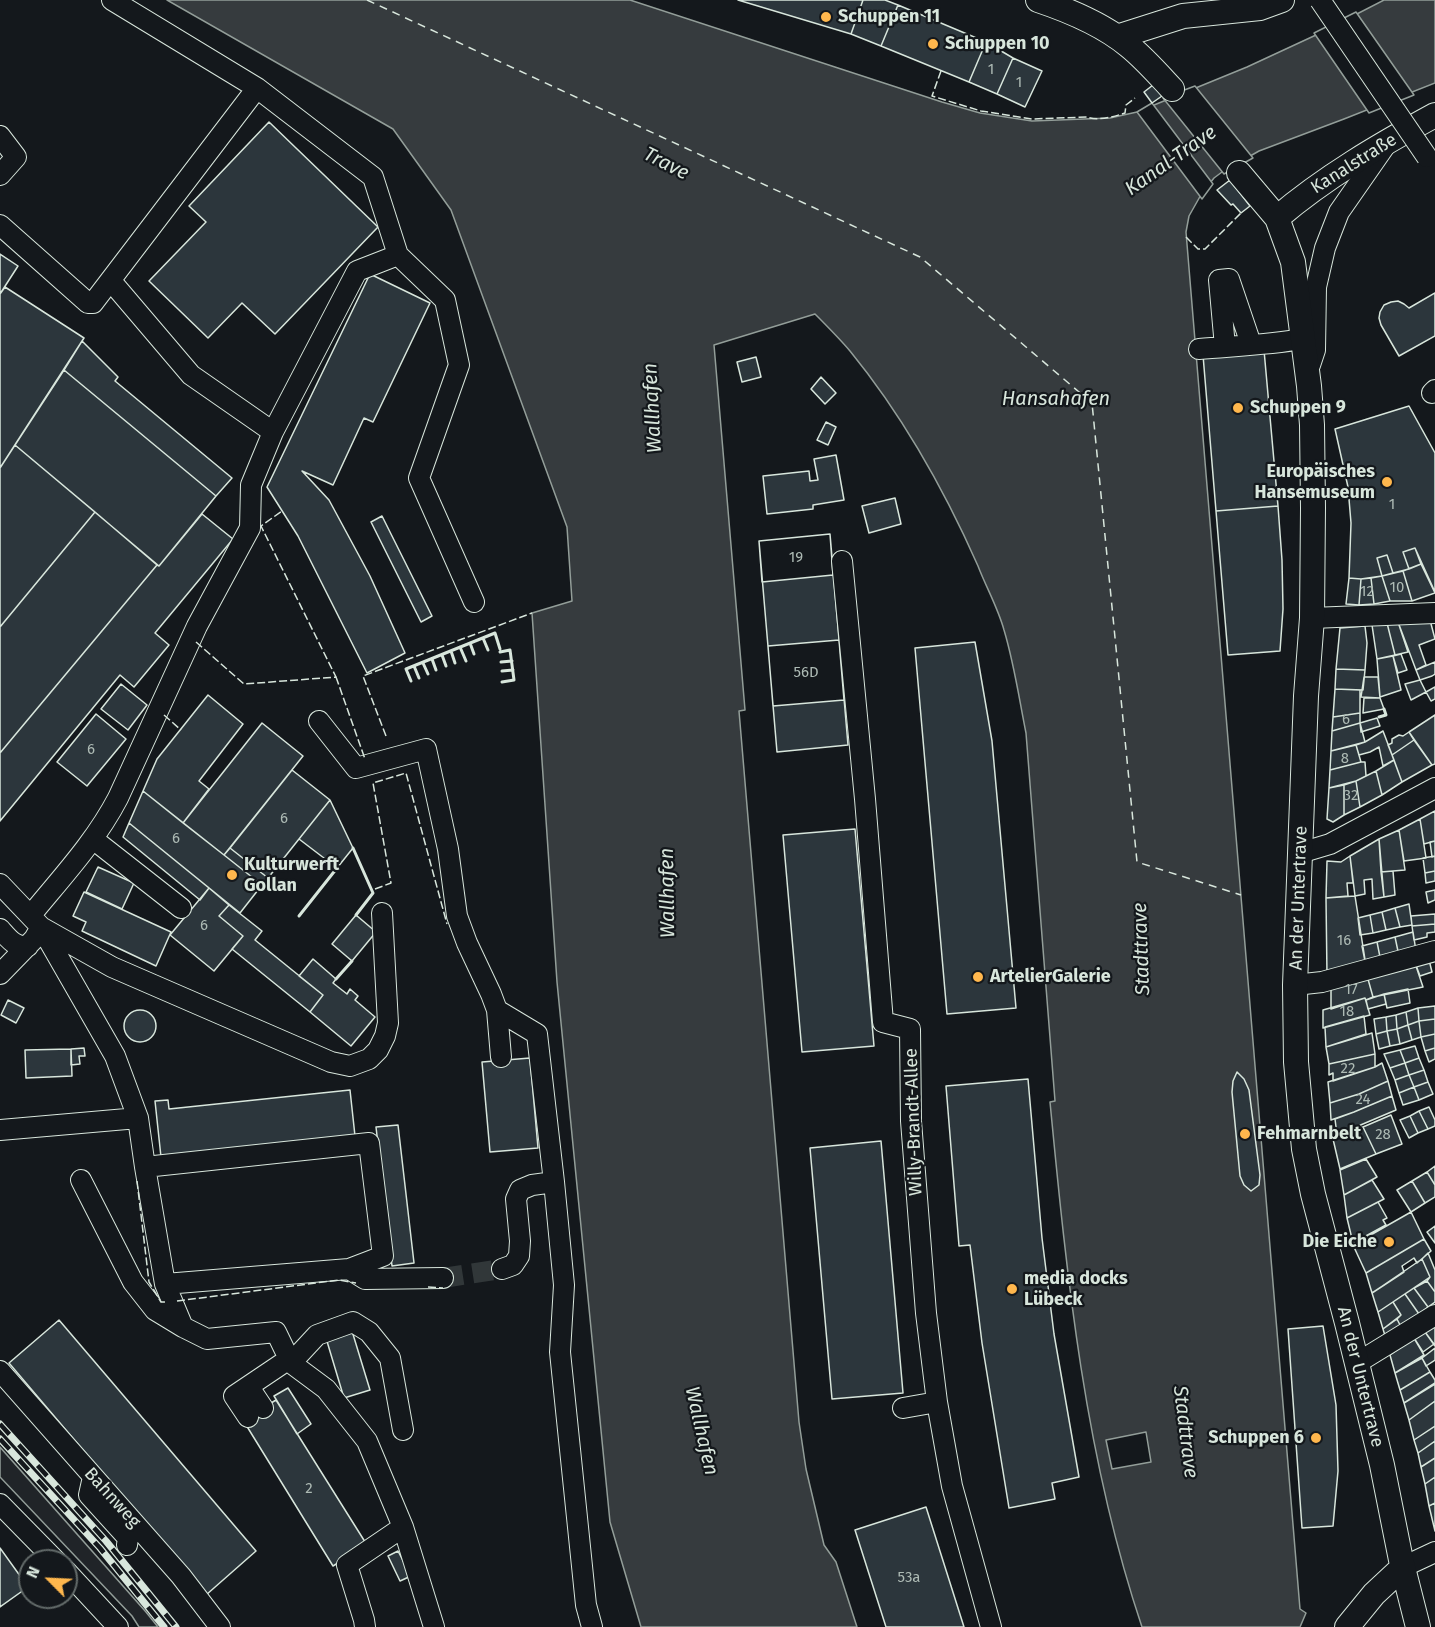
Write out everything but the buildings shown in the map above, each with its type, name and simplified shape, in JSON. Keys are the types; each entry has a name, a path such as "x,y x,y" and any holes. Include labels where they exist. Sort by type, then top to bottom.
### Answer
{"main road":[{"path":"1038,0 1117,37 1172,88"},
{"path":"1117,37 1183,16 1260,8 1282,0"},
{"name":"Kanalstraße","path":"1277,218 1331,176 1435,115"},
{"name":"An der Untertrave","path":"1239,173 1277,218 1293,262 1312,425 1314,508 1312,618 1306,696 1295,985 1298,1098 1307,1167 1382,1465 1403,1568 1418,1627"},
{"path":"1347,1627 1374,1594 1403,1568"}],"street":[{"path":"112,0 257,88 373,177 398,255 445,300 459,365 419,478 474,602"},
{"path":"1320,0 1431,162"},
{"path":"0,225 88,303 93,303 257,88"},
{"path":"0,136 16,157 0,175"},
{"path":"1307,373 1315,350 1310,295 1324,248 1339,212 1387,143"},
{"path":"0,975 34,939 36,921 107,818 118,798 197,626 250,528 251,484 273,432 357,271 398,255"},
{"path":"1225,347 1220,280 1229,279 1251,344"},
{"path":"111,280 191,375 273,432"},
{"path":"1199,349 1302,339"},
{"name":"Willy-Brandt-Allee","path":"842,561 862,766 883,1023 910,1029 910,1121 937,1402 952,1486 989,1606 991,1627"},
{"path":"1312,618 1435,613"},
{"path":"319,721 356,768 426,749 448,849 457,916 491,994 496,1011 501,1057"},
{"path":"1300,853 1330,844 1435,788"},
{"path":"93,839 180,908"},
{"path":"0,884 36,921 115,1056 138,1118 165,1284 183,1327"},
{"path":"36,921 112,967 331,1062 350,1066 369,1059 378,1050 388,1023 382,913"},
{"path":"0,929 11,942 20,947 28,946"},
{"path":"1295,985 1322,982 1435,951"},
{"path":"496,1011 537,1034 564,1285 560,1352 586,1605 592,1627"},
{"path":"0,1130 138,1118"},
{"path":"145,1167 369,1143 383,1256 349,1269 165,1284"},
{"path":"81,1180 133,1282 155,1310 207,1339 276,1332 290,1361 326,1389 367,1441 403,1527 434,1627"},
{"path":"502,1269 513,1265 519,1256 516,1199 520,1190 532,1185 554,1182"},
{"path":"349,1269 364,1279 443,1278"},
{"path":"1357,1363 1435,1315"},
{"path":"255,1412 249,1387 290,1361 317,1335 353,1322 369,1332 390,1358 403,1430"},
{"name":"Bahnweg","path":"0,1371 181,1576 220,1627"},
{"path":"903,1408 937,1402"},
{"path":"93,1477 89,1495 128,1538 127,1545"},
{"path":"0,1504 44,1549"},
{"path":"365,1627 347,1565 403,1527"},
{"path":"1403,1568 1435,1552"},
{"path":"78,1584 118,1627"}],"shaded area":[{"path":"0,1447 158,1627 139,1627 132,1616 78,1559 78,1549 68,1549 0,1477"}],"water":[{"path":"167,0 630,0 942,102 980,113 1032,121 1110,118 1137,112 1247,67 1384,0 1435,0 1435,83 1259,151 1222,172 1202,193 1189,216 1186,232 1300,1609 1306,1613 1300,1627 1142,1627 1122,1563 1106,1499 1081,1368 1050,1102 1055,1101 1026,733 1008,642 999,614 937,481 888,401 846,346 815,314 714,345 745,710 739,711 799,1422 806,1469 824,1545 836,1562 857,1627 641,1627 610,1522 557,982 532,613 572,601 567,527 451,210 393,129"}],"pier":[{"path":"1356,12 1414,95 1369,113 1314,33"},
{"path":"1195,86 1253,158 1224,174 1163,98"},
{"path":"1152,103 1213,184 1202,199 1137,112"},
{"path":"1146,1432 1151,1462 1112,1469 1106,1440"}],"ferry route":[{"path":"367,0 920,257 1092,403 1137,862 1241,895"}],"tunnel":[{"path":"443,1278 502,1269"}],"railway":[{"path":"0,1424 106,1541 176,1627"},
{"path":"0,1439 100,1548 164,1627"}],"fence":[{"path":"941,71 932,96 981,111 1032,119 1111,117 1125,113 1126,105 1135,98"},
{"path":"1186,237 1198,249 1205,249 1241,213"},
{"path":"196,642 244,684 336,677 261,526 282,511"},
{"path":"386,736 363,676 532,613"},
{"path":"336,677 365,759"},
{"path":"164,715 181,730"},
{"path":"375,889 391,883 373,783 406,773 447,924"},
{"path":"137,1181 149,1282 161,1302 165,1302"},
{"path":"177,1301 339,1280 356,1283"},
{"path":"428,1287 443,1288"}],"wall":[{"path":"411,681 406,669 495,633 500,649"},
{"path":"483,638 488,650"},
{"path":"470,643 474,654"},
{"path":"460,647 466,661"},
{"path":"500,652 510,650 514,680 502,682"},
{"path":"451,651 455,663"},
{"path":"442,655 446,666"},
{"path":"432,659 436,670"},
{"path":"501,662 512,661"},
{"path":"423,663 428,674"},
{"path":"414,666 419,678"},
{"path":"502,671 513,670"},
{"path":"1379,717 1386,715 1384,709"},
{"path":"353,848 373,893 356,915"},
{"path":"299,916 337,868"},
{"path":"336,979 352,961"}],"place":[{"name":"Schuppen 11","path":"826,17"},
{"name":"Schuppen 10","path":"933,44"},
{"name":"Schuppen 9","path":"1238,408"},
{"name":"Europäisches Hansemuseum","path":"1387,482"},
{"name":"Kulturwerft Gollan","path":"232,875"},
{"name":"ArtelierGalerie","path":"978,977"},
{"name":"Fehmarnbelt","path":"1245,1134"},
{"name":"Die Eiche","path":"1389,1242"},
{"name":"media docks Lübeck","path":"1012,1289"},
{"name":"Schuppen 6","path":"1316,1438"}],"water label":[{"name":"Kanal-Trave","path":"1171,161"},
{"name":"Trave","path":"666,164"},
{"name":"Hansahafen","path":"1056,399"},
{"name":"Wallhafen","path":"653,408"},
{"name":"Wallhafen","path":"668,893"},
{"name":"Stadttrave","path":"1142,949"},
{"name":"Wallhafen","path":"701,1431"},
{"name":"Stadttrave","path":"1185,1432"}]}
